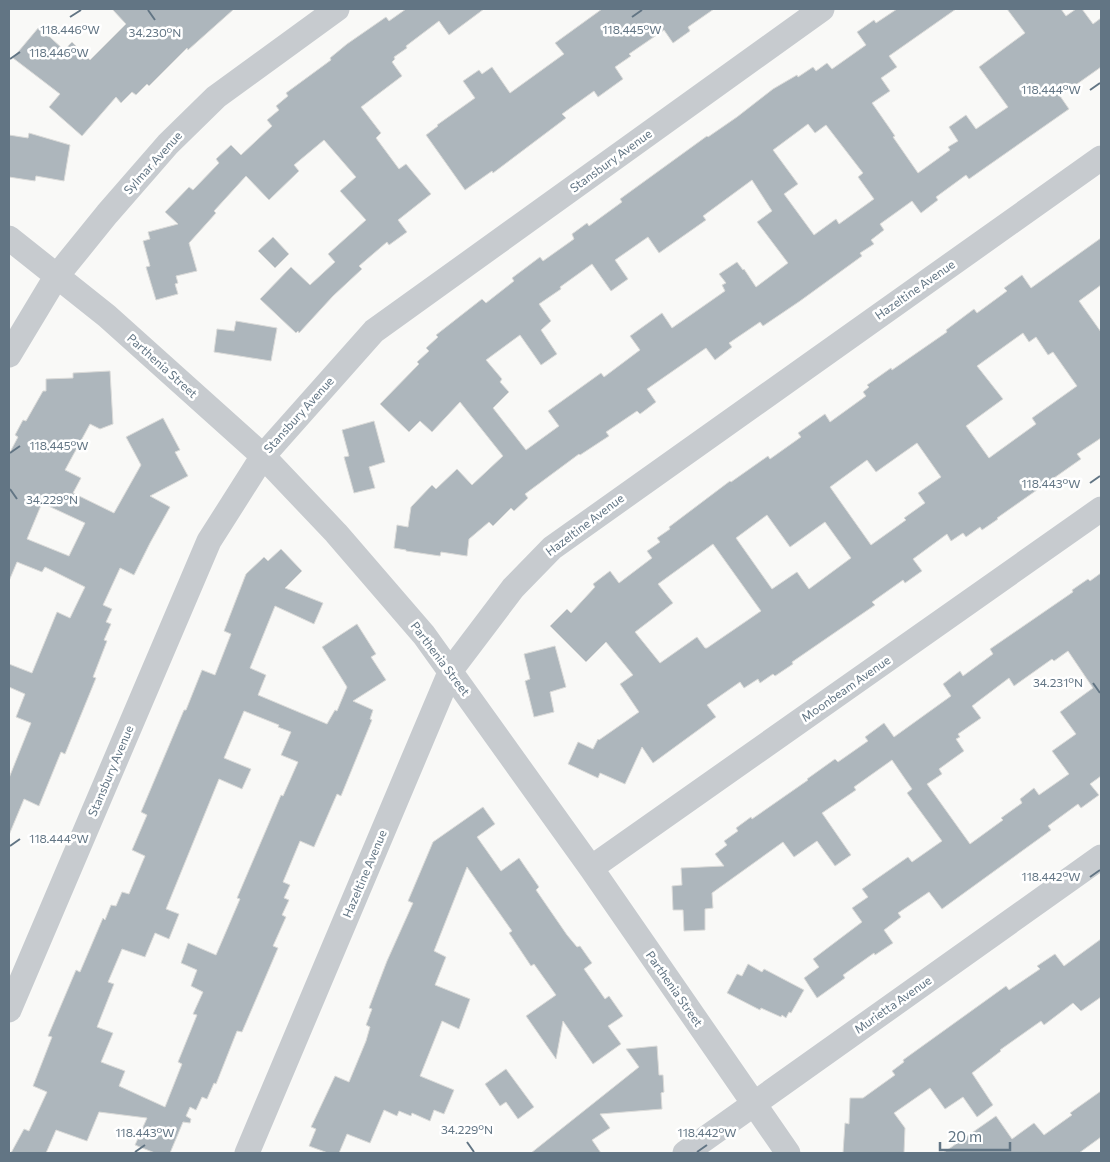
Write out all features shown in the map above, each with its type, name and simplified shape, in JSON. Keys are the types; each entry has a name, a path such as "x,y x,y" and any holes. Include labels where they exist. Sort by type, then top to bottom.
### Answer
{"street":[{"name":"Sylmar Avenue","path":"9,355 56,277 107,214 168,144 216,97 337,9"},
{"name":"Stansbury Avenue","path":"9,1010 209,541 263,456 374,331 822,9"},
{"name":"Hazeltine Avenue","path":"247,1153 451,670 513,588 552,548 1101,158"},
{"name":"Parthenia Street","path":"9,238 107,316 263,456 336,533 424,635 451,670 591,868 788,1153"},
{"name":"Moonbeam Avenue","path":"591,868 1101,509"},
{"name":"Murietta Avenue","path":"685,1153 1101,857"}],"building":[{"path":"112,9 234,9 188,50 187,48 149,86 147,84 136,95 132,92 121,103 116,97 82,136 49,107 60,94 13,58 39,27 64,50 72,42 90,60 126,24"},
{"path":"406,9 484,9 449,35 439,21 406,46 407,48 394,57 395,59 392,62 402,76 361,107 381,133 376,138 399,169 406,164 431,194 398,220 407,232 389,245 387,242 359,266 362,269 333,296 299,333 298,331 296,333 260,299 291,267 310,285 335,262 328,254 366,220 340,191 356,177 324,140 294,165 299,171 269,200 246,176 214,211 216,213 189,243 197,271 176,276 178,283 175,284 178,294 156,300 146,267 150,266 143,241 150,239 148,232 178,224 165,212 189,187 193,190 219,163 216,159 231,145 241,155 272,126 267,120 279,110 276,106 288,96 286,93 331,60 330,58 347,44 386,17 389,21"},
{"path":"602,9 714,9 688,27 690,31 673,43 664,30 629,54 631,56 615,67 623,79 598,97 594,91 562,114 566,118 493,173 492,171 465,190 426,135 475,98 463,81 479,70 482,74 492,67 510,93 564,54 555,43"},
{"path":"897,9 956,9 889,56 897,67 881,78 890,91 872,103 918,173 950,150 948,147 958,141 949,127 966,115 976,129 1008,107 979,67 1025,33 1007,9 1061,9 1066,16 1076,9 1082,9 1093,24 1101,18 1101,67 1060,96 1069,109 969,179 966,175 936,197 938,200 921,213 912,201 880,224 884,230 871,240 874,244 860,253 862,256 800,301 763,326 760,322 729,343 732,347 715,360 706,348 647,389 656,402 640,414 637,411 606,432 609,436 579,454 525,494 528,498 514,511 511,508 493,526 489,522 469,539 467,556 441,552 440,556 394,548 397,525 408,527 411,507 432,485 436,489 457,469 472,485 503,456 460,402 432,432 420,421 409,432 380,404 419,364 417,362 429,351 426,348 438,337 436,335 482,299 486,303 514,281 512,278 540,257 543,261 574,239 572,234 587,223 589,226 622,202 620,199 707,136 737,117 773,89 797,75 798,77 813,67 816,71 827,63 832,69 866,45 857,32 874,20 876,23","holes":["808,124 815,133 826,125 863,173 858,177 874,199 839,224 836,219 814,235 784,194 798,184 773,150","752,180 772,211 757,222 788,263 756,287 737,262 719,274 726,283 722,285 725,291 672,328 662,313 630,336 640,350 604,377 601,373 548,411 559,426 526,450 493,408 509,392 500,382 502,379 486,360 520,335 541,365 557,354 541,330 551,321 539,304 592,264 611,291 628,279 615,260 648,237 659,253 706,220 703,216"]},
{"path":"29,133 70,145 64,181 36,176 35,181 9,177 9,135 28,138"},
{"path":"273,237 289,254 275,268 258,251"},
{"path":"1101,238 1101,285 1079,301 1101,332 1101,438 1077,454 1081,459 982,530 980,527 966,537 963,533 951,541 947,534 913,559 922,571 905,583 903,580 872,602 875,605 792,662 793,664 775,676 773,674 760,683 758,679 744,688 740,682 707,705 716,717 653,763 642,747 625,784 600,773 598,778 568,764 578,742 593,749 598,739 639,712 620,684 633,675 606,642 586,662 550,626 567,609 571,613 595,587 593,584 610,571 619,583 652,558 647,551 660,542 657,538 730,481 768,456 770,459 801,437 798,433 825,414 830,422 866,396 863,392 869,387 867,385 947,332 946,330 974,309 977,313 1007,291 1004,288 1022,275 1031,288","holes":["1023,333 1029,342 1036,337 1048,355 1053,352 1077,386 1032,418 1036,424 989,458 966,426 1003,399 977,366","917,443 941,477 918,493 925,503 904,518 906,520 871,545 830,487 867,460 876,472","767,515 790,547 825,522 851,558 809,589 797,572 772,589 736,538","713,544 761,611 707,648 697,637 660,663 635,632 673,603 658,584"]},
{"path":"236,321 277,328 271,361 214,352 217,329 234,331"},
{"path":"110,371 113,424 100,429 90,424 65,470 81,478 73,493 114,513 141,465 126,437 163,418 180,450 175,452 188,476 150,496 170,507 134,575 120,568 103,605 112,609 106,622 111,624 104,640 107,641 93,677 96,678 65,754 61,752 39,806 24,799 9,835 9,778 31,723 16,717 25,694 9,687 9,664 32,673 57,612 70,618 85,587 45,567 42,572 17,562 9,581 9,454 18,437 15,435 23,420 26,421 43,391 46,391 46,379 73,378 73,373","holes":["42,503 85,523 69,556 27,539"]},
{"path":"374,421 385,462 369,467 375,488 354,493 344,457 349,456 342,430"},
{"path":"281,549 302,571 285,588 323,603 314,624 275,606 250,668 266,675 258,695 327,724 335,710 337,711 347,687 322,647 357,624 376,654 371,657 386,680 353,701 373,710 370,719 372,720 341,796 337,794 314,847 300,841 283,882 290,885 284,898 289,900 282,915 286,917 273,946 278,948 242,1032 237,1031 216,1084 214,1083 207,1099 202,1097 196,1110 190,1107 186,1116 191,1119 190,1123 183,1122 170,1153 155,1153 135,1145 147,1118 99,1112 87,1141 56,1130 46,1153 11,1153 24,1129 29,1131 47,1092 33,1086 52,1037 48,1036 76,970 80,972 103,918 105,920 111,905 116,906 122,892 129,894 145,856 132,850 147,815 141,812 184,710 186,710 202,670 215,675 231,634 224,631 246,574 264,557 268,561","holes":["244,711 279,725 278,727 291,732 281,755 298,762 283,796 281,795 237,898 240,899 216,955 188,943 181,963 197,970 191,986 203,992 193,1014 197,1015 178,1062 182,1064 165,1107 119,1086 125,1071 101,1062 113,1033 97,1027 114,984 108,982 122,949 145,957 155,933 169,939 179,914 166,909 219,779 242,789 251,769 224,758"]},
{"path":"1101,573 1101,776 1090,784 1099,795 1081,808 1078,804 1048,826 1051,830 942,909 929,892 898,913 901,917 884,930 893,943 875,955 874,953 843,975 845,978 817,998 804,978 819,967 813,959 862,922 852,908 868,897 862,889 908,857 912,862 942,841 907,793 912,789 892,760 854,787 856,790 822,813 851,855 835,866 817,841 794,857 783,842 712,893 713,908 705,909 705,930 684,931 683,910 673,910 672,886 682,885 681,868 724,866 715,854 727,845 724,841 738,831 736,828 808,780 835,759 838,762 868,741 865,737 884,723 894,737 951,696 943,684 960,671 963,676 993,654 990,649 1073,592 1072,590 1088,579 1090,581","holes":["1068,651 1093,688 1060,712 1076,734 1052,751 1069,774 1039,795 1034,788 1020,799 1022,803 1001,818 1003,820 970,844 927,784 942,774 939,769 964,751 956,739 960,737 958,734 981,718 972,706 1009,678 1014,686 1052,659 1054,661"]},
{"path":"555,646 566,687 550,692 554,712 534,717 525,681 530,679 524,654"},
{"path":"483,807 495,824 477,837 501,871 519,858 539,887 536,890 567,935 577,947 580,946 592,963 584,969 605,999 609,996 623,1016 608,1026 621,1044 593,1064 563,1021 556,1059 526,1016 556,995 534,964 531,966 509,933 512,931 467,867 434,951 446,957 435,985 470,999 459,1029 442,1021 420,1076 454,1090 444,1114 434,1110 430,1121 412,1113 411,1116 399,1111 397,1116 384,1110 370,1143 347,1134 339,1153 328,1153 309,1146 316,1129 311,1127 335,1076 349,1082 366,1041 370,1027 366,1025 372,1009 369,1008 387,961 413,903 408,901 433,842"},
{"path":"1101,939 1101,997 1081,1011 1073,1003 1044,1025 1041,1021 1000,1050 972,1073 993,1105 977,1117 963,1097 945,1109 930,1088 894,1113 905,1128 904,1153 843,1153 845,1123 849,1124 850,1098 863,1098 895,1075 892,1071 904,1062 903,1060 1006,986 1009,990 1040,969 1037,966 1055,954 1064,966"},
{"path":"748,964 762,972 764,969 804,990 791,1013 789,1012 786,1018 761,1008 760,1010 727,993 737,974 742,976"},
{"path":"657,1046 659,1075 663,1075 662,1109 600,1114 610,1128 592,1140 601,1153 531,1153 639,1067 626,1049"},
{"path":"506,1069 534,1107 518,1119 506,1102 500,1106 485,1084"},
{"path":"1101,1091 1101,1137 1079,1153 943,1153 996,1116 1012,1139 1034,1123 1044,1135 1072,1115 1070,1113"}]}
